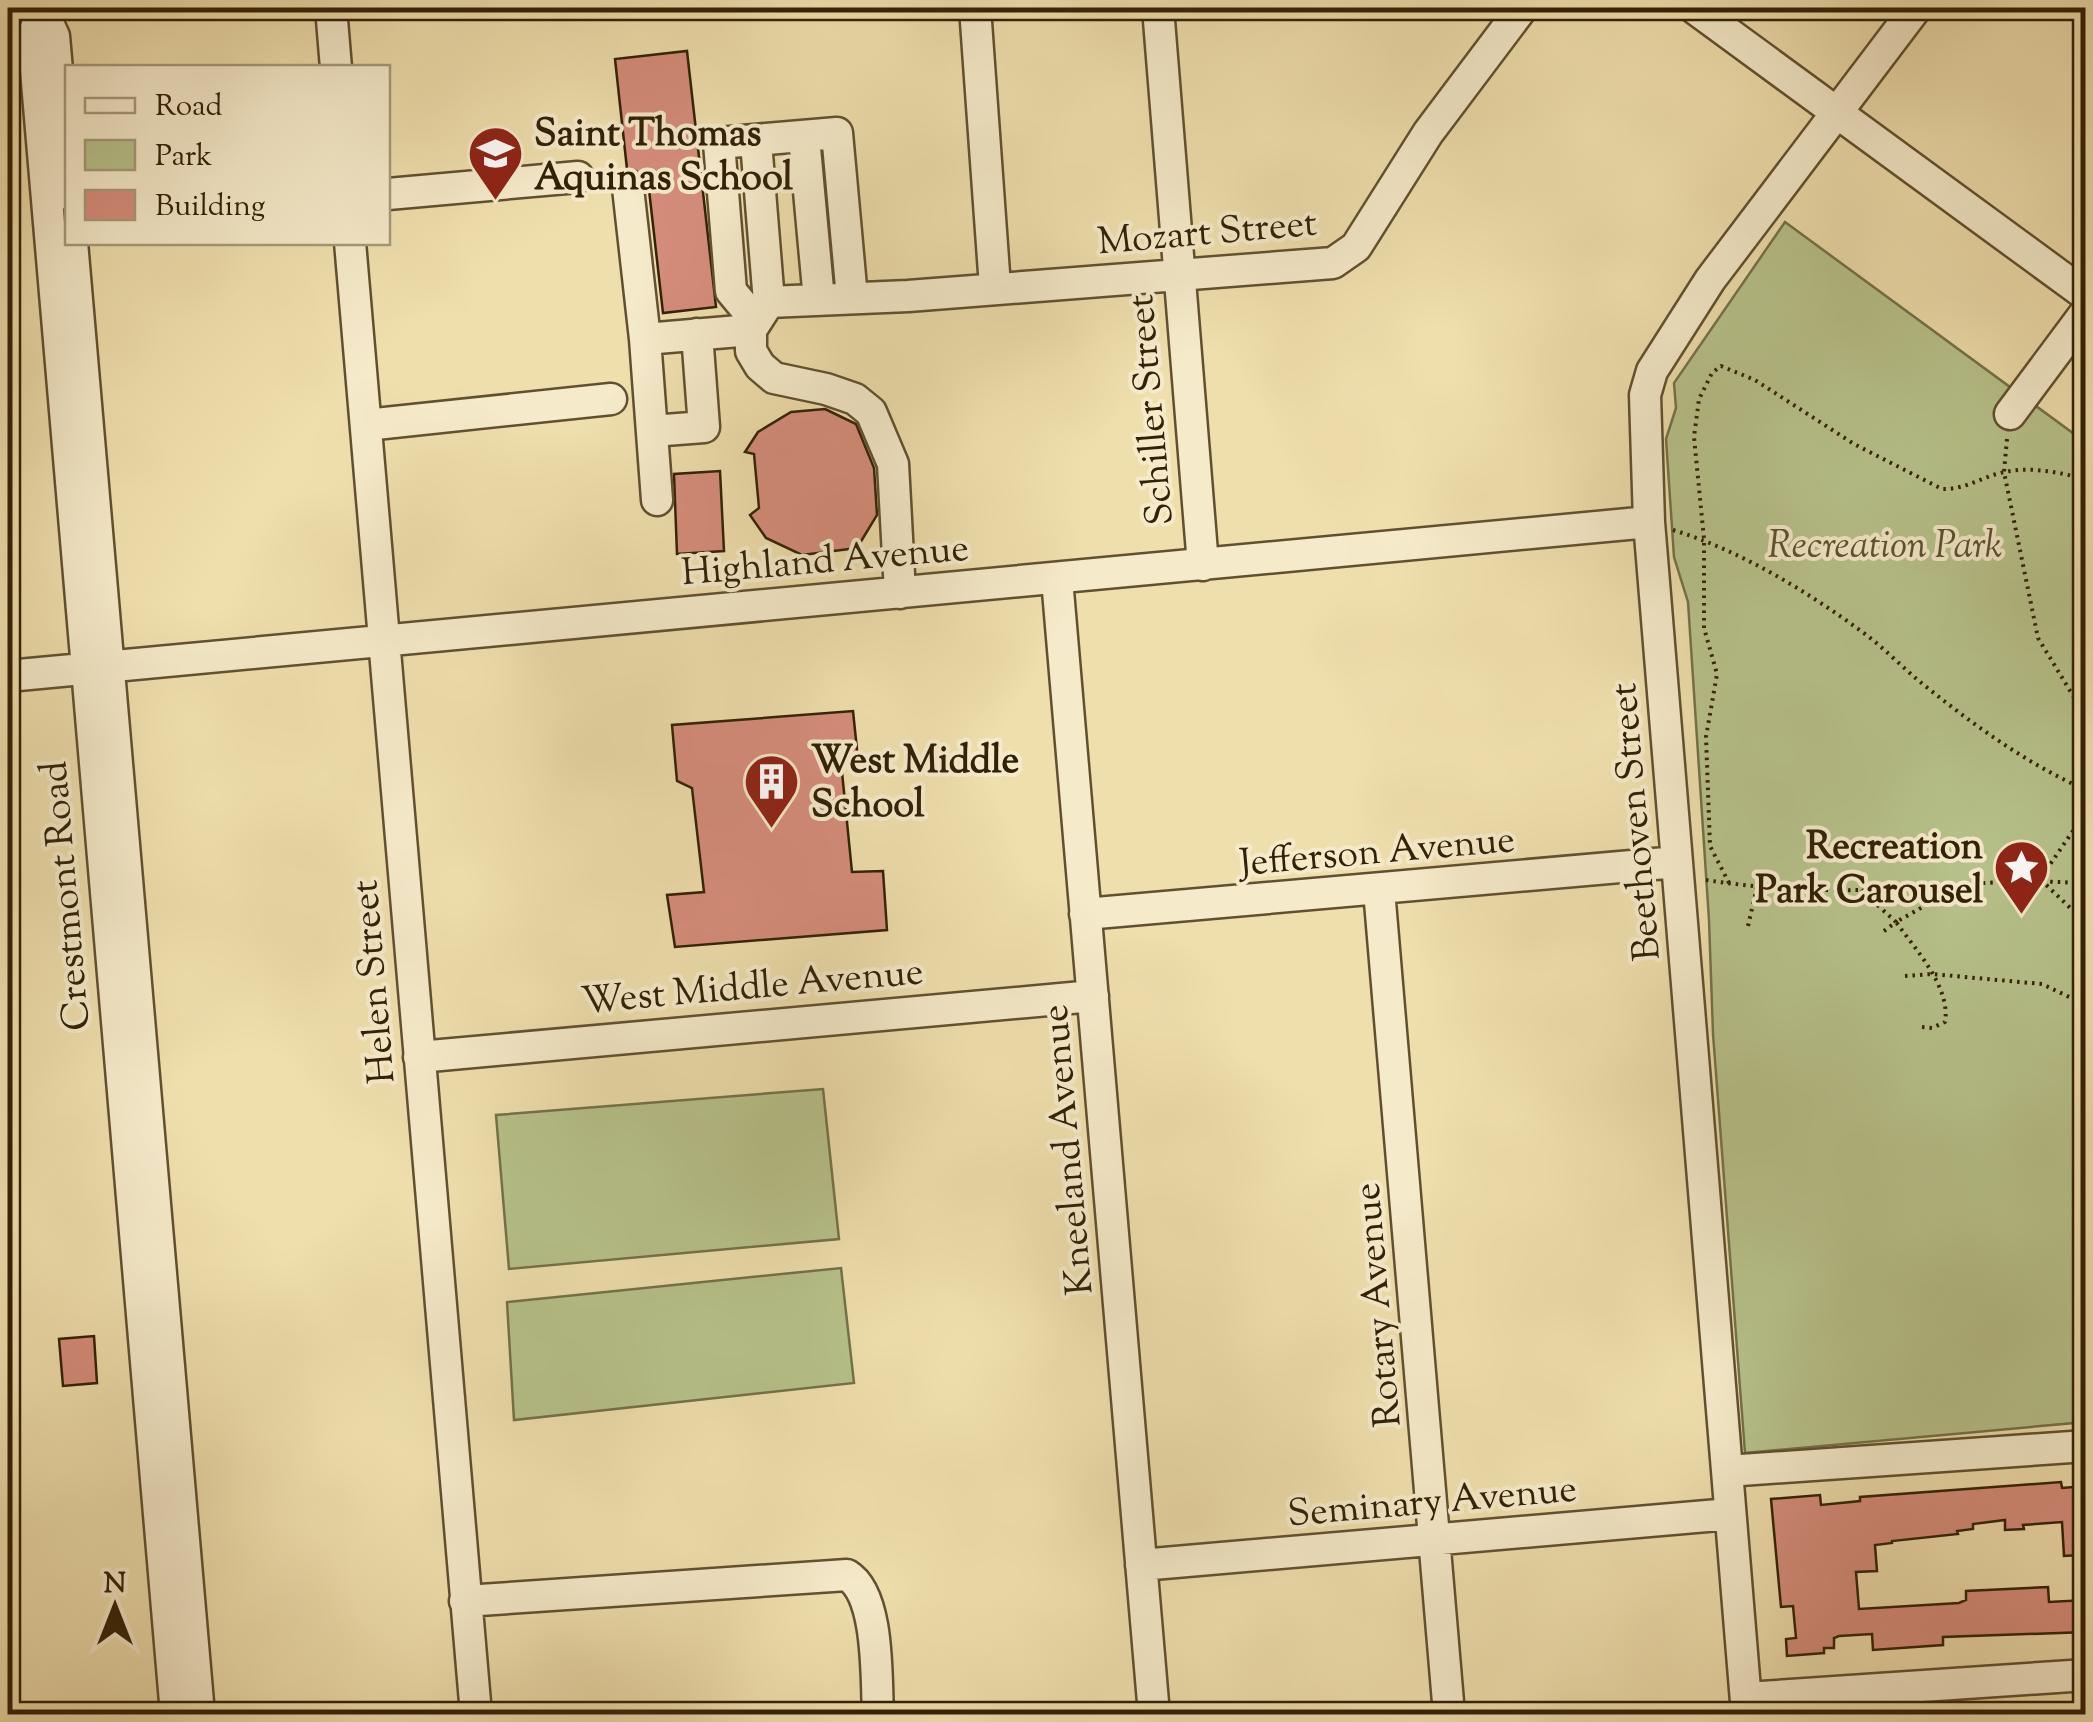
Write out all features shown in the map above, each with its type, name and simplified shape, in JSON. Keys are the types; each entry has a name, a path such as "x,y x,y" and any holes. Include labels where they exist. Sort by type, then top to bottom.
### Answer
{"street":[{"path":"330,8 336,65"},
{"path":"975,8 995,287"},
{"name":"Schiller Street","path":"1158,8 1203,565"},
{"name":"Mozart Street","path":"645,339 697,334 819,300 1341,260 1356,247 1428,133 1522,8"},
{"path":"1694,8 2086,296"},
{"name":"Beethoven Street","path":"1746,1706 1649,522 1646,394 1652,371 1710,280 1916,8"},
{"name":"Crestmont Road","path":"42,10 54,36 65,160"},
{"name":"Crestmont Road","path":"42,10 32,36 98,667 150,1280 176,1714"},
{"path":"759,317 730,291 719,143 838,133 852,298"},
{"path":"804,137 819,300"},
{"path":"756,142 759,317 750,351 774,378 855,399 870,412 892,464 900,593"},
{"path":"390,194 578,177"},
{"path":"628,188 657,500"},
{"name":"Crestmont Road","path":"72,245 98,667"},
{"name":"Helen Street","path":"350,245 476,1714"},
{"path":"2010,414 2086,312"},
{"path":"652,431 704,427 697,334"},
{"path":"366,425 611,398"},
{"name":"Highland Avenue","path":"8,676 1649,522"},
{"name":"Kneeland Avenue","path":"1057,579 1154,1714"},
{"name":"Jefferson Avenue","path":"1085,914 1677,862"},
{"name":"Rotary Avenue","path":"1380,890 1449,1714"},
{"name":"West Middle Avenue","path":"419,1058 1093,996"},
{"name":"Crestmont Road","path":"150,1280 199,1714"},
{"path":"1727,1471 2086,1446"},
{"name":"Seminary Avenue","path":"1141,1565 1730,1514"},
{"path":"465,1600 847,1575 860,1588 871,1620 878,1714"},
{"path":"1746,1706 2086,1676"}],"path":[{"path":"1729,883 1710,846 1706,737 1716,674 1704,628 1704,539 1694,437 1699,399 1712,373 1721,366 1756,380 1854,444 1942,489 1956,490 2004,472 2036,470 2086,479"},
{"path":"2010,414 2004,472 2038,638 2086,717"},
{"path":"1649,522 1704,539 1789,584 1863,632 1920,682 2026,760 2086,790"},
{"path":"2040,879 2086,812"},
{"path":"1706,880 1861,890 2040,879 2086,884"},
{"path":"2040,879 2086,923"},
{"path":"1880,934 1964,884"},
{"path":"1748,926 1758,886"},
{"path":"1861,890 1896,922 1932,974 1947,1008 1945,1022 1932,1028 1922,1027"},
{"path":"1905,976 1932,974 2042,984 2086,1005"},
{"path":"1947,1008 1954,1007"}],"green space":[{"name":"Recreation Park","path":"1785,222 2085,442 2085,1422 1745,1453 1713,1034 1688,602 1674,557 1666,439 1676,408 1674,383"},
{"path":"823,1089 839,1239 509,1269 496,1115"},
{"path":"841,1268 854,1383 514,1420 507,1302"}],"building":[{"path":"687,51 716,307 663,313 648,181 627,169 615,59"},
{"path":"825,409 856,424 874,468 877,515 857,548 802,555 766,538 750,515 759,508 754,454 745,452 758,432 791,412"},
{"path":"720,471 724,551 677,554 674,474"},
{"name":"West Middle School","path":"853,711 858,759 841,762 852,872 883,871 887,930 675,947 667,895 704,892 692,788 677,781 672,725"},
{"path":"94,1336 97,1383 63,1386 59,1339"},
{"path":"2061,1482 2062,1488 2086,1486 2086,1518 2077,1519 2079,1555 2064,1556 2062,1522 2005,1530 2005,1520 1973,1524 1973,1529 1957,1531 1958,1534 1875,1545 1877,1571 1856,1572 1859,1609 1959,1603 1966,1600 1966,1591 2048,1587 2049,1602 2086,1600 2086,1632 1943,1637 1943,1645 1873,1650 1872,1634 1839,1636 1834,1638 1834,1648 1824,1648 1824,1653 1787,1656 1786,1639 1796,1638 1793,1606 1781,1607 1771,1499 1820,1495 1821,1505 1860,1501 1860,1497"}],"place":[{"name":"Saint Thomas Aquinas School","path":"495,203"},
{"name":"West Middle School","path":"772,830"},
{"name":"Recreation Park Carousel","path":"2022,916"}]}
